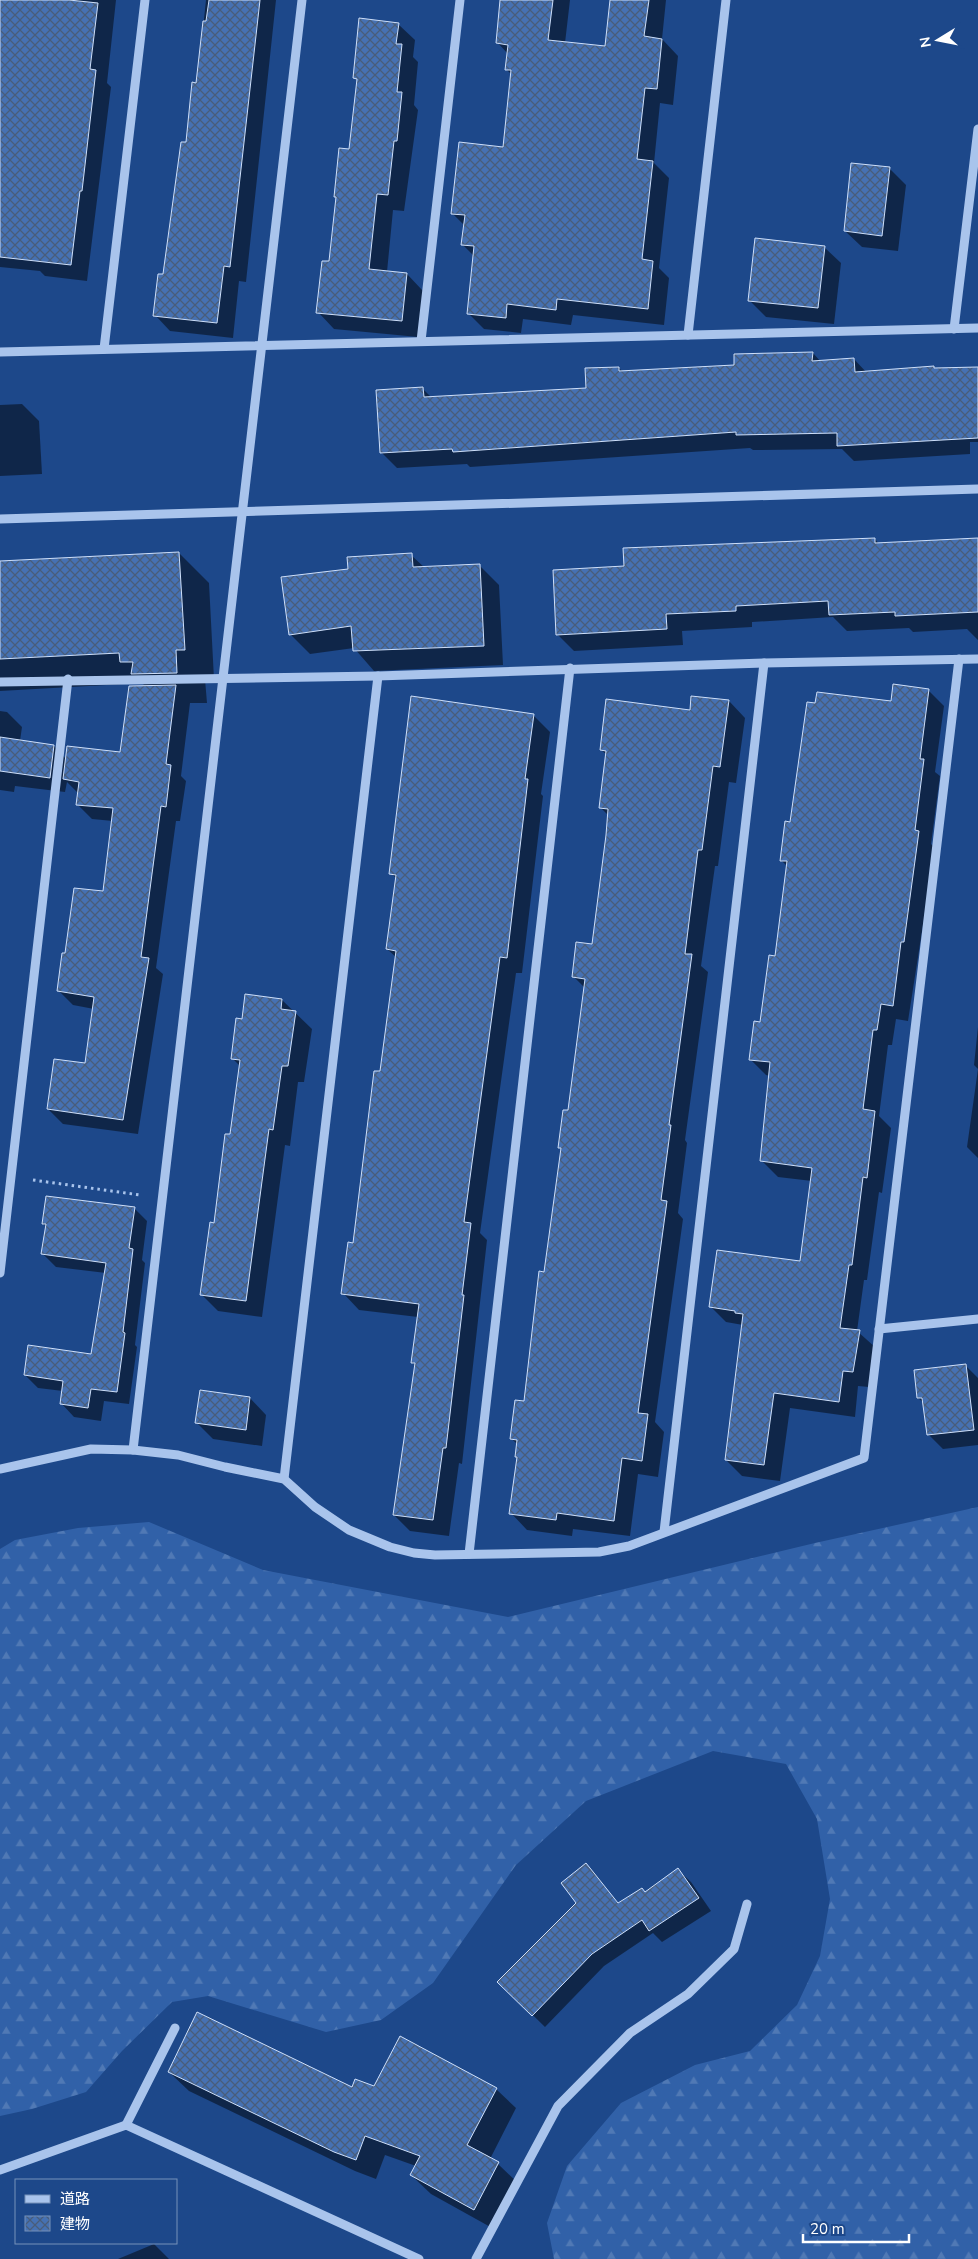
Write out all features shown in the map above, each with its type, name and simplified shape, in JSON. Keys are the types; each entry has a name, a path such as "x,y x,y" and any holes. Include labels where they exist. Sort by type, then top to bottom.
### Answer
{"street":[{"path":"104,349 145,0"},
{"path":"133,1450 302,0"},
{"path":"421,340 460,0"},
{"path":"688,335 726,0"},
{"path":"954,329 978,129"},
{"path":"0,352 421,340 978,328"},
{"path":"0,519 978,489"},
{"path":"0,682 68,679 378,676 764,662 978,658"},
{"path":"0,1469 91,1449 133,1450 178,1455 225,1468 284,1479 332,1519 349,1530 390,1547 414,1553 435,1555 599,1552 629,1546 864,1458 959,659"},
{"path":"664,1532 764,662"},
{"path":"469,1554 570,668"},
{"path":"284,1479 378,676"},
{"path":"0,1273 68,679"},
{"path":"879,1330 978,1319"},
{"path":"476,2259 558,2106 630,2033 688,1994 734,1949 747,1904"},
{"path":"126,2126 175,2028"},
{"path":"0,2170 126,2126 419,2259"}],"path":[{"path":"11,1177 163,1198"}],"green space":[{"path":"978,1507 978,2259 554,2259 547,2223 567,2166 621,2103 695,2065 750,2051 797,2005 820,1956 830,1899 817,1819 786,1764 713,1751 586,1801 516,1865 433,1983 381,2020 326,2032 208,1996 172,2002 122,2051 86,2092 32,2109 0,2116 0,1549 15,1540 78,1528 149,1522 263,1570 508,1617 815,1543"}],"building":[{"path":"0,0 69,0 98,3 90,69 96,70 82,191 80,191 71,265 0,257"},
{"path":"209,0 260,0 230,267 224,266 217,323 153,316 158,274 163,274 181,142 186,142 192,82 196,83 203,21 206,21"},
{"path":"500,0 553,0 548,40 605,46 610,0 649,0 644,36 662,39 657,89 645,88 637,159 653,161 642,259 653,261 648,309 557,299 556,310 507,304 506,318 467,314 474,246 461,245 465,215 451,214 459,142 503,147 511,70 505,70 508,45 496,43"},
{"path":"359,18 399,23 396,44 402,44 397,92 402,92 397,141 394,141 388,195 377,194 369,269 407,273 402,321 316,313 322,261 329,261 339,148 349,149 357,79 353,78"},
{"path":"851,163 890,167 882,236 844,231"},
{"path":"755,238 825,246 818,308 748,301"},
{"path":"813,352 812,361 854,358 855,372 934,366 934,368 978,367 978,438 837,446 837,433 736,435 736,432 453,452 452,449 380,453 376,390 423,387 424,397 586,388 585,368 619,367 619,371 734,365 734,354"},
{"path":"875,538 875,543 978,538 978,612 895,616 895,612 829,615 828,601 736,606 736,611 666,614 667,629 556,635 553,570 624,566 623,548"},
{"path":"179,552 185,650 176,650 177,673 131,674 133,662 120,662 119,653 0,659 0,561"},
{"path":"412,553 413,567 480,564 484,646 353,651 351,626 289,635 281,577 348,569 347,557"},
{"path":"893,684 929,689 920,759 924,759 915,830 919,831 904,942 901,942 893,1006 881,1004 877,1030 873,1030 863,1109 875,1111 867,1178 863,1177 852,1265 849,1265 840,1328 860,1330 853,1372 843,1371 839,1402 774,1393 764,1465 725,1460 743,1314 709,1307 717,1250 800,1261 812,1168 760,1161 770,1062 749,1060 754,1021 760,1022 769,955 775,956 787,861 780,861 785,821 790,822 807,702 815,703 817,692 891,701"},
{"path":"176,685 166,764 171,765 166,807 161,806 141,957 149,958 123,1120 47,1109 54,1059 85,1063 94,997 57,991 62,953 65,953 74,888 103,891 113,808 76,805 79,782 63,779 67,746 120,752 129,686"},
{"path":"411,696 534,714 525,779 528,779 507,958 500,957 464,1222 471,1223 462,1295 464,1295 446,1448 443,1448 433,1520 393,1515 415,1363 411,1363 419,1304 341,1294 348,1242 353,1243 374,1071 380,1071 396,951 386,949 396,875 389,874"},
{"path":"691,696 729,700 720,767 713,766 702,850 698,850 685,954 692,954 661,1200 667,1201 638,1413 648,1414 642,1461 622,1458 614,1521 557,1513 556,1520 509,1514 517,1457 515,1457 517,1440 510,1439 515,1400 524,1401 539,1271 544,1272 561,1148 558,1148 563,1110 568,1110 585,979 572,977 576,942 592,944 606,835 608,809 599,808 606,751 600,750 606,699 690,710"},
{"path":"0,737 54,745 50,778 0,771"},
{"path":"245,994 282,999 281,1009 296,1011 288,1066 282,1066 273,1130 269,1129 246,1301 200,1295 210,1222 214,1223 225,1134 230,1134 240,1060 231,1059 236,1018 242,1019"},
{"path":"46,1196 135,1207 129,1248 133,1249 123,1332 125,1333 117,1392 91,1389 88,1408 60,1404 63,1381 24,1375 28,1345 91,1354 106,1263 41,1254 46,1224 42,1224"},
{"path":"966,1364 974,1430 927,1435 922,1398 917,1398 914,1370"},
{"path":"200,1390 250,1397 246,1430 195,1423"},
{"path":"586,1863 618,1903 642,1888 645,1892 678,1868 699,1898 649,1931 642,1920 592,1954 532,2016 497,1982 576,1903 561,1883"},
{"path":"197,2012 352,2087 355,2079 374,2086 400,2036 497,2088 467,2145 499,2162 474,2210 410,2175 420,2156 365,2136 356,2160 334,2152 168,2072"}]}
